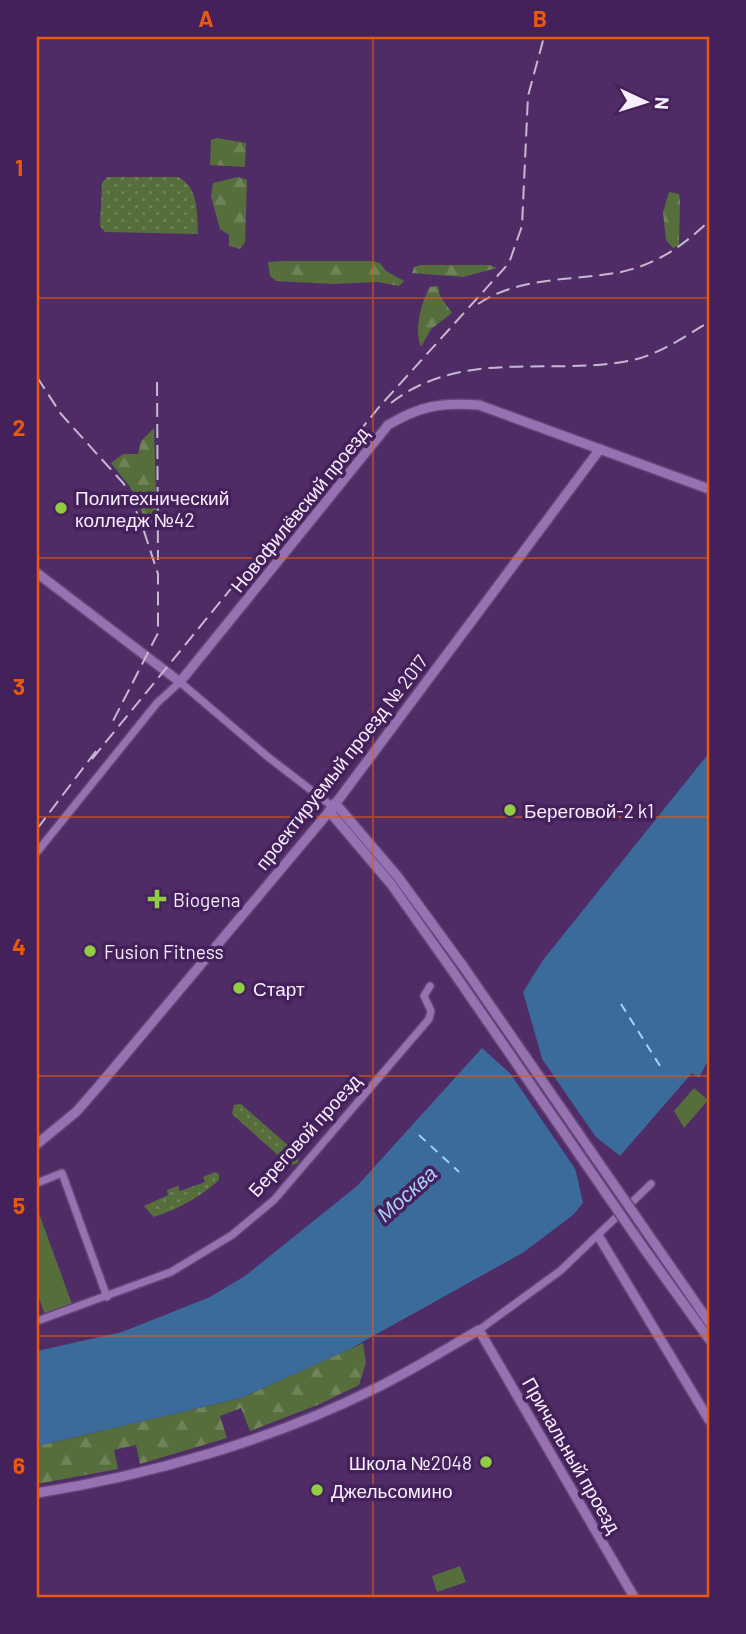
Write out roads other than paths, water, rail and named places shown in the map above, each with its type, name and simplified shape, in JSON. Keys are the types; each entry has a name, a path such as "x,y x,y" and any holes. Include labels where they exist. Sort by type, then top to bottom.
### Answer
{"street":[{"name":"Новофилёвский проезд","path":"180,682 388,425 415,409 452,403 479,405 709,489"},
{"name":"проектируемый проезд № 2017","path":"37,1144 76,1112 98,1087 332,807 600,449"},
{"path":"37,573 180,682 332,807 398,877 463,966 709,1322"},
{"path":"37,852 157,703 180,682"},
{"path":"332,807 391,884 709,1339"},
{"name":"Береговой проезд","path":"40,1320 107,1297 188,1264 274,1200 429,1019 431,1013 424,996 430,986"},
{"path":"37,1184 62,1173 107,1297"},
{"path":"37,1493 184,1462 332,1409 382,1385 479,1329 560,1271 651,1184"},
{"path":"598,1237 709,1420"},
{"name":"Причальный проезд","path":"479,1329 634,1597"}],"water":[{"name":"Москва","path":"709,753 709,1058 699,1078 692,1073 620,1156 596,1137 573,1159 583,1203 573,1215 524,1252 348,1350 241,1398 37,1446 37,1351 122,1332 210,1297 245,1276 357,1186 482,1048 512,1075 542,1058 523,992 543,960"}],"railway":[{"path":"92,759 380,406 509,263 522,226 528,96 544,37"},
{"path":"478,304 511,288 634,269 679,246 709,221"},
{"path":"391,403 418,386 447,375 476,369 597,365 639,359 670,345 709,322"},
{"path":"37,377 61,414 124,484 141,522 158,574 158,633 113,721"},
{"path":"157,382 158,560"},
{"path":"37,829 96,751"}],"place":[{"name":"Политехнический колледж №42","path":"61,508"},
{"name":"Береговой-2 k1","path":"510,810"},
{"name":"Biogena","path":"157,899"},
{"name":"Fusion Fitness","path":"90,951"},
{"name":"Старт","path":"239,988"},
{"name":"Школа №2048","path":"486,1462"},
{"name":"Джельсомино","path":"317,1490"}]}
